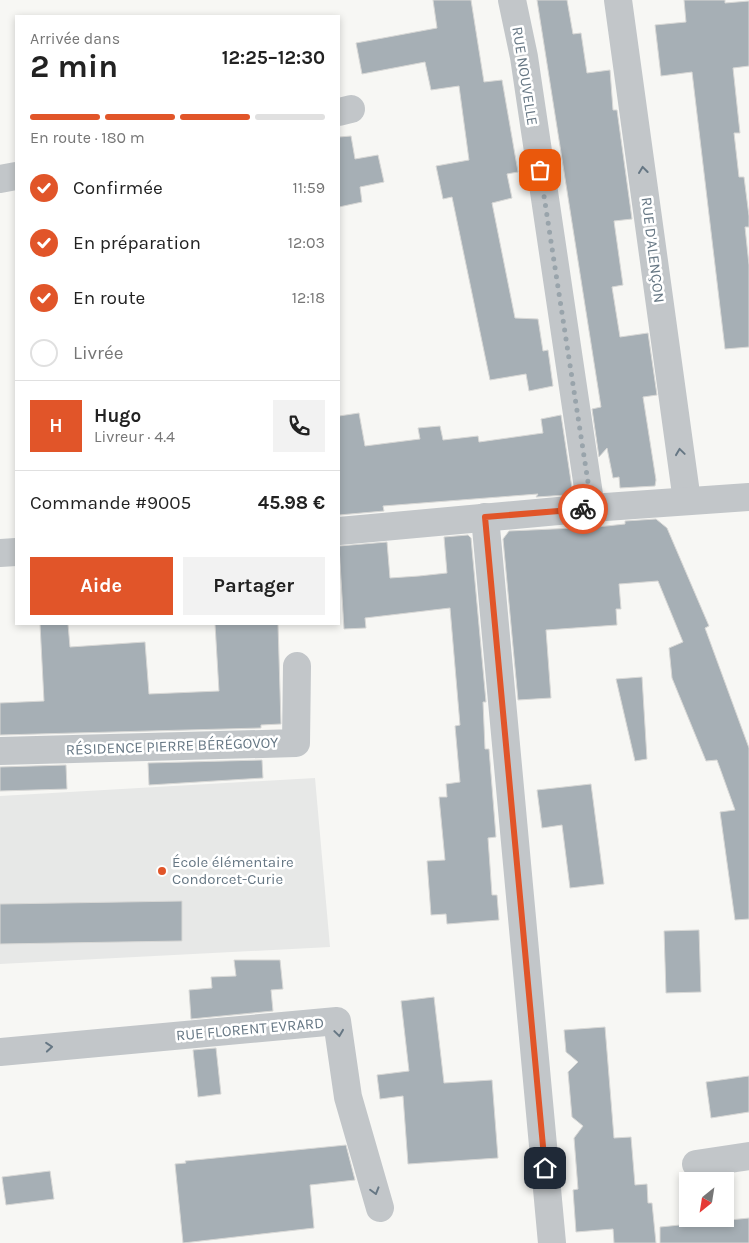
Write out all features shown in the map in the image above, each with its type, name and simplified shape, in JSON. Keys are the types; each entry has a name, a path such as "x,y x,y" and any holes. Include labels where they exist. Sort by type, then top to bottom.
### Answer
{"street":[{"name":"RUE NOUVELLE","path":"512,0 524,57 591,508"},
{"name":"RUE D'ALENÇON","path":"618,0 687,501"},
{"path":"0,179 15,176"},
{"path":"340,531 591,508 749,497"},
{"path":"485,517 552,1243"},
{"path":"0,553 15,552"},
{"name":"RÉSIDENCE PIERRE BÉRÉGOVOY","path":"0,751 296,743 298,666"},
{"name":"RUE FLORENT EVRARD","path":"0,1052 337,1021 348,1097 380,1208"},
{"path":"696,1164 749,1156"}],"shaded area":[{"name":"École élémentaire Condorcet-Curie","path":"315,778 330,947 0,964 0,796"}],"building":[{"path":"433,0 471,0 484,82 502,80 518,172 507,174 512,198 492,203 515,318 538,319 543,351 548,350 553,386 529,391 526,374 490,380 452,197 443,199 436,166 469,160 459,86 431,90 425,62 362,74 356,43 437,28"},
{"path":"537,0 567,0 573,34 581,33 587,73 610,70 613,110 617,110 632,219 614,221 623,285 612,287 620,337 648,333 657,395 643,397 656,480 655,486 620,488 619,477 613,478 607,448 599,457 592,409 601,407"},
{"path":"684,0 725,0 725,3 749,1 749,66 733,68 740,133 734,133 739,177 744,177 749,216 749,227 745,227 749,265 749,347 725,349 692,72 661,76 655,25 686,22"},
{"path":"351,136 355,159 378,155 384,182 360,187 362,202 340,207 340,137"},
{"path":"359,413 365,446 420,439 418,428 440,426 443,440 478,436 479,442 543,433 541,419 561,415 572,488 567,495 536,497 538,494 383,506 384,511 340,515 340,416"},
{"path":"656,519 667,528 709,626 705,628 749,748 749,919 735,920 720,812 735,810 717,760 706,761 672,678 669,648 683,642 658,581 619,584 621,609 616,609 617,625 546,630 551,698 518,700 503,539 509,531 597,527 625,524 625,521"},
{"path":"468,535 471,538 486,702 483,702 485,749 489,749 496,837 488,838 492,895 497,895 499,920 447,924 446,914 431,915 427,861 445,860 439,797 447,797 446,784 460,782 455,726 460,725 450,608 365,618 366,628 344,629 340,563 340,546 387,542 390,578 447,573 444,537"},
{"path":"40,625 68,625 70,647 145,642 149,694 219,691 215,625 278,625 281,724 261,725 261,728 0,735 0,703 44,701"},
{"path":"642,677 647,759 635,761 616,679"},
{"path":"262,760 263,778 149,785 148,763"},
{"path":"66,765 67,789 0,791 0,767"},
{"path":"591,784 604,884 570,888 562,825 542,828 537,790"},
{"path":"182,901 182,941 0,944 0,904"},
{"path":"699,930 701,992 666,993 664,931"},
{"path":"234,960 280,960 283,989 271,990 273,1011 191,1019 189,990 212,988 211,977 236,976"},
{"path":"434,997 444,1083 492,1080 498,1158 408,1164 403,1096 380,1099 377,1075 409,1071 401,1001"},
{"path":"605,1027 614,1138 631,1137 635,1185 647,1184 648,1203 652,1203 656,1243 614,1243 613,1229 576,1232 573,1190 578,1189 574,1138 583,1126 572,1117 568,1072 578,1062 566,1052 564,1030"},
{"path":"216,1048 221,1094 198,1097 193,1050"},
{"path":"749,1076 749,1112 711,1118 706,1082"},
{"path":"346,1145 355,1180 310,1185 314,1228 183,1243 175,1164 186,1163 185,1161"},
{"path":"50,1171 54,1199 6,1205 2,1177"},
{"path":"749,1218 749,1243 660,1243 660,1227 679,1225 679,1228 734,1228 734,1220"}],"way so far":[{"path":"540,170 590,495 591,508 583,509"}],"place":[{"name":"École élémentaire Condorcet-Curie","path":"162,871"}],"route":[{"path":"545,1168 485,517 583,509"}]}
